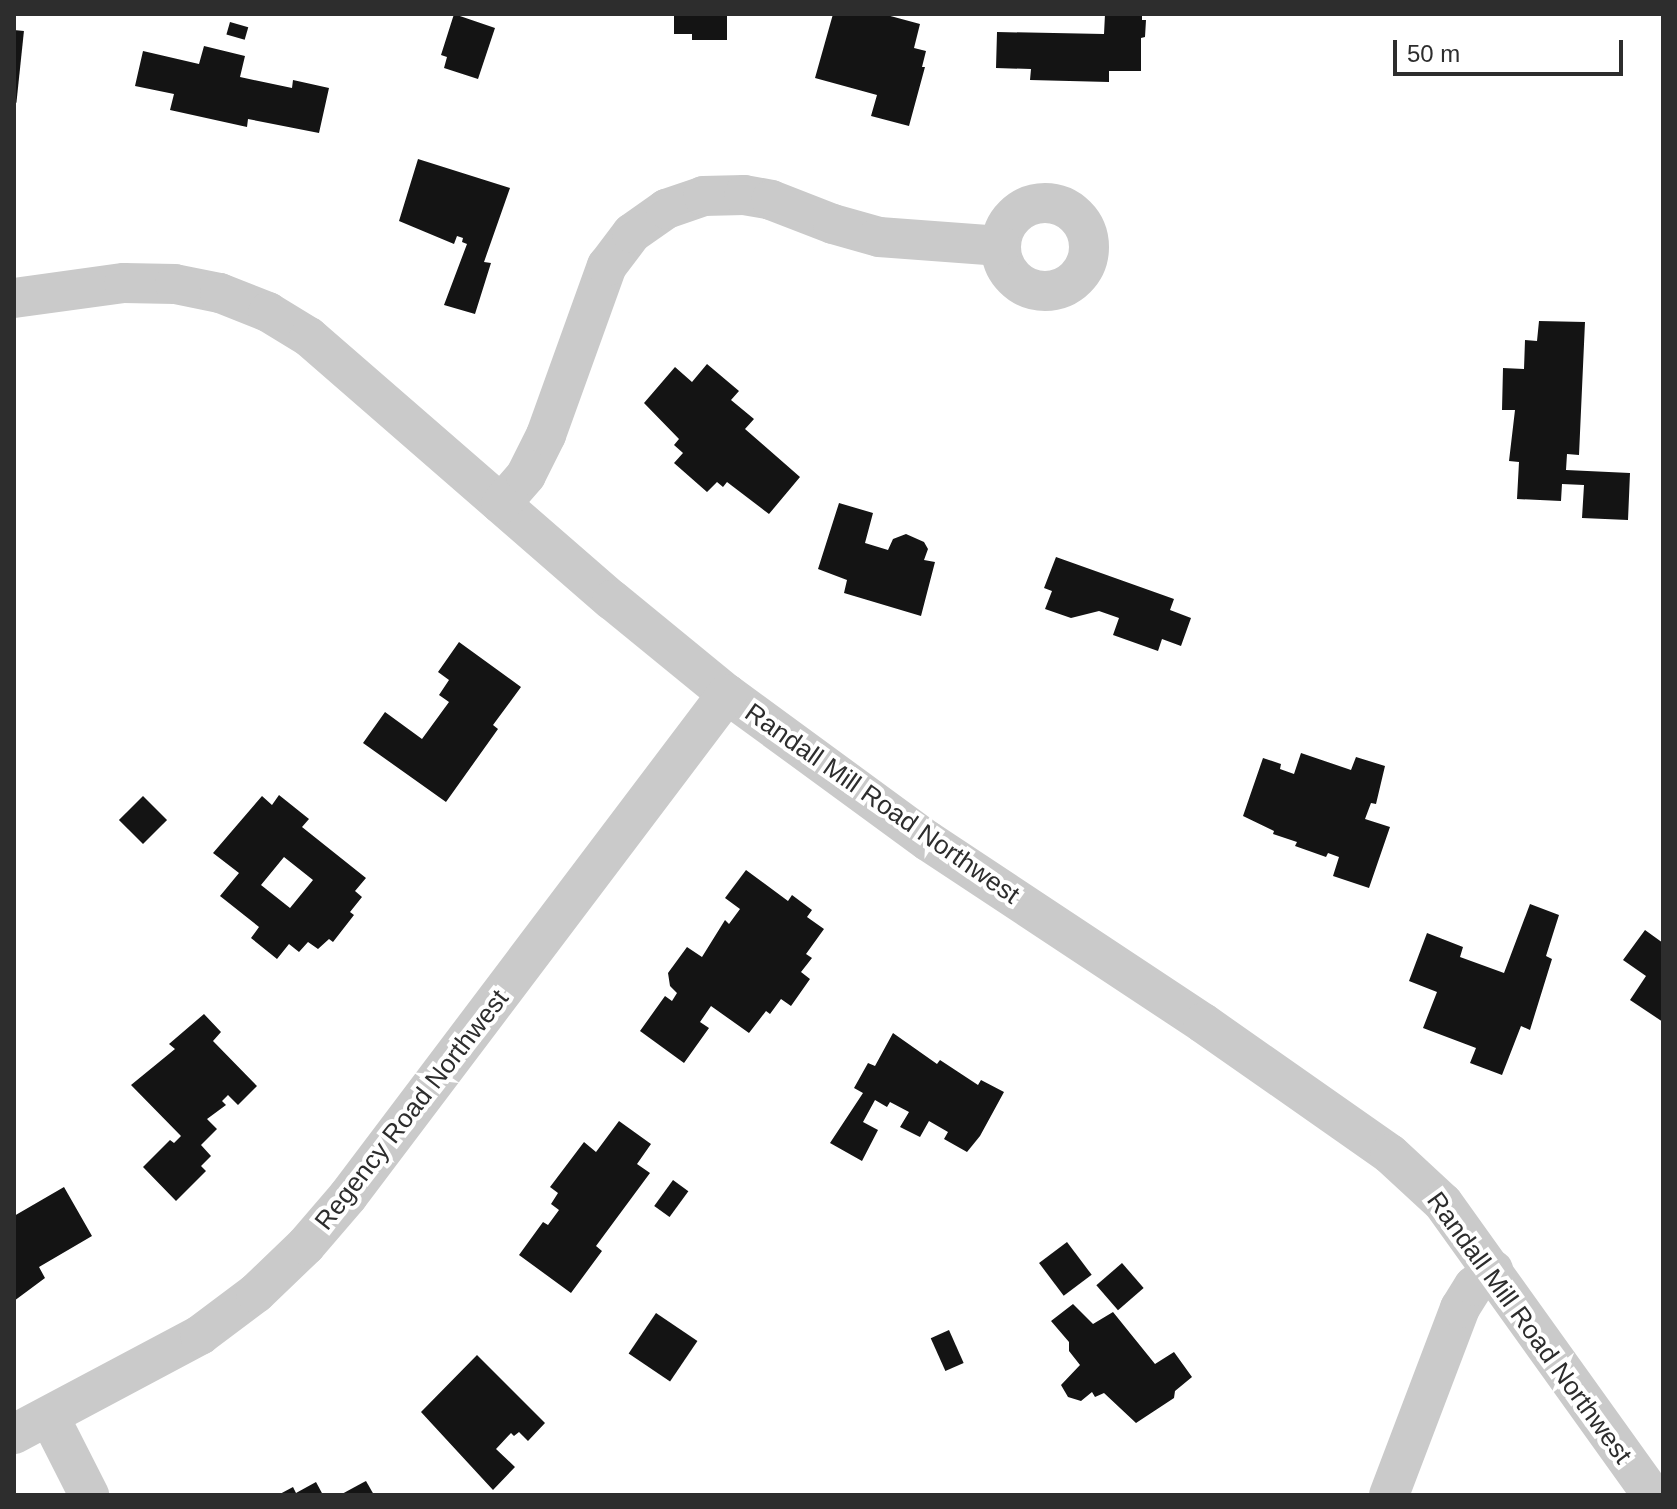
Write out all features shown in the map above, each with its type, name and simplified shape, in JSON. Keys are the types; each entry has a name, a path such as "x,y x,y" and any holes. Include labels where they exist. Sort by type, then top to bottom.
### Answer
{"street":[{"path":"501,504 526,475 546,435 607,266 632,233 666,209 703,196 744,195 771,200 833,224 879,237 1001,246"},
{"name":"Randall Mill Road Northwest","path":"14,298 124,283 175,284 220,293 268,312 309,337 727,694 928,841 1203,1023 1390,1154 1443,1203 1652,1495"},
{"name":"Regency Road Northwest","path":"14,1434 200,1335 256,1293 306,1245 348,1196 727,694"},
{"path":"1389,1495 1460,1308 1474,1286 1493,1270"},
{"path":"49,1416 89,1495"}],"building":[{"path":"454,14 495,28 478,79 444,68 447,57 441,55"},
{"path":"674,14 727,14 727,40 692,40 692,34 674,34"},
{"path":"833,14 883,14 920,24 914,48 926,51 922,67 925,67 909,126 871,116 877,95 815,78"},
{"path":"1105,14 1142,14 1142,20 1146,20 1145,37 1141,38 1141,71 1109,71 1109,82 1030,80 1031,69 996,68 997,32 1104,34"},
{"path":"230,22 248,27 245,40 226,34"},
{"path":"14,30 24,31 16,103 14,102"},
{"path":"204,46 245,56 240,77 292,88 293,80 329,88 319,133 248,119 247,127 170,110 174,94 135,86 143,51 199,64"},
{"path":"418,159 510,188 484,262 491,263 475,314 444,305 467,244 462,242 463,238 457,236 454,244 399,221"},
{"path":"1539,321 1585,322 1579,455 1567,454 1566,470 1630,473 1628,520 1582,518 1584,485 1562,484 1561,501 1517,499 1519,462 1509,461 1515,410 1502,410 1503,368 1524,369 1525,340 1537,341"},
{"path":"707,364 739,391 731,400 754,419 745,429 800,477 769,514 727,482 723,487 717,482 707,492 674,463 683,453 674,445 679,439 644,403 675,367 692,382"},
{"path":"839,503 873,513 865,543 888,550 893,539 906,534 924,542 928,549 924,560 935,562 921,616 844,593 847,580 818,569"},
{"path":"1056,557 1174,599 1170,610 1191,618 1181,646 1162,639 1158,651 1113,635 1119,618 1099,611 1071,618 1045,609 1052,591 1044,588"},
{"path":"459,642 521,687 493,725 498,729 446,802 363,743 385,712 422,739 449,702 439,695 449,680 438,672"},
{"path":"1301,753 1351,770 1356,757 1385,766 1376,804 1371,803 1365,819 1390,827 1369,888 1333,876 1339,857 1328,853 1326,857 1295,846 1297,842 1273,834 1274,831 1243,816 1263,758 1281,764 1280,769 1294,774"},
{"path":"279,795 309,819 302,827 366,878 355,891 362,897 350,912 354,915 333,942 329,939 318,949 308,942 299,952 289,944 277,959 251,938 259,927 220,896 239,873 213,853 262,796 272,805","holes":["284,857 313,880 290,908 261,885"]},
{"path":"143,796 167,820 143,844 119,820"},
{"path":"746,870 788,901 792,895 812,910 807,917 824,929 806,954 812,958 801,972 810,979 791,1006 781,999 770,1014 766,1011 749,1033 711,1006 700,1022 709,1028 684,1063 640,1031 665,996 672,1001 677,993 670,986 668,973 687,947 702,957 725,920 729,924 740,909 725,898"},
{"path":"1530,904 1559,915 1546,956 1552,959 1530,1030 1521,1026 1502,1075 1470,1063 1476,1048 1423,1028 1437,992 1409,981 1427,933 1463,947 1460,957 1504,973"},
{"path":"1645,930 1663,943 1663,1022 1630,1000 1646,976 1623,960"},
{"path":"204,1014 221,1032 213,1041 257,1086 238,1105 228,1095 222,1101 226,1105 207,1119 217,1129 201,1145 211,1156 201,1166 206,1171 176,1201 143,1167 170,1140 174,1143 181,1136 131,1085 175,1049 169,1044"},
{"path":"893,1033 937,1064 940,1060 978,1085 981,1080 1004,1092 980,1136 967,1152 944,1139 948,1132 929,1121 920,1137 900,1127 909,1112 890,1102 887,1107 875,1100 863,1122 878,1130 862,1161 830,1143 863,1093 854,1088 868,1063 875,1066"},
{"path":"619,1121 651,1144 637,1164 650,1173 596,1246 602,1251 571,1293 519,1255 543,1222 548,1225 559,1210 551,1204 558,1193 550,1187 584,1142 596,1152"},
{"path":"673,1180 688,1191 670,1217 654,1206"},
{"path":"64,1187 92,1236 39,1267 45,1278 14,1301 14,1216"},
{"path":"1067,1242 1092,1275 1064,1296 1039,1263"},
{"path":"1122,1263 1144,1288 1118,1310 1096,1285"},
{"path":"1073,1304 1093,1324 1113,1312 1155,1364 1174,1352 1192,1377 1175,1391 1174,1398 1136,1423 1104,1393 1095,1397 1092,1392 1081,1401 1068,1397 1061,1385 1080,1365 1069,1351 1069,1342 1051,1321"},
{"path":"656,1313 697,1341 670,1382 629,1354"},
{"path":"949,1330 964,1363 945,1371 931,1338"},
{"path":"477,1355 545,1423 528,1441 519,1432 514,1436 511,1433 496,1449 515,1467 493,1490 421,1412"},
{"path":"316,1482 323,1495 278,1495 293,1487 296,1493"},
{"path":"364,1482 374,1495 340,1495"}]}
